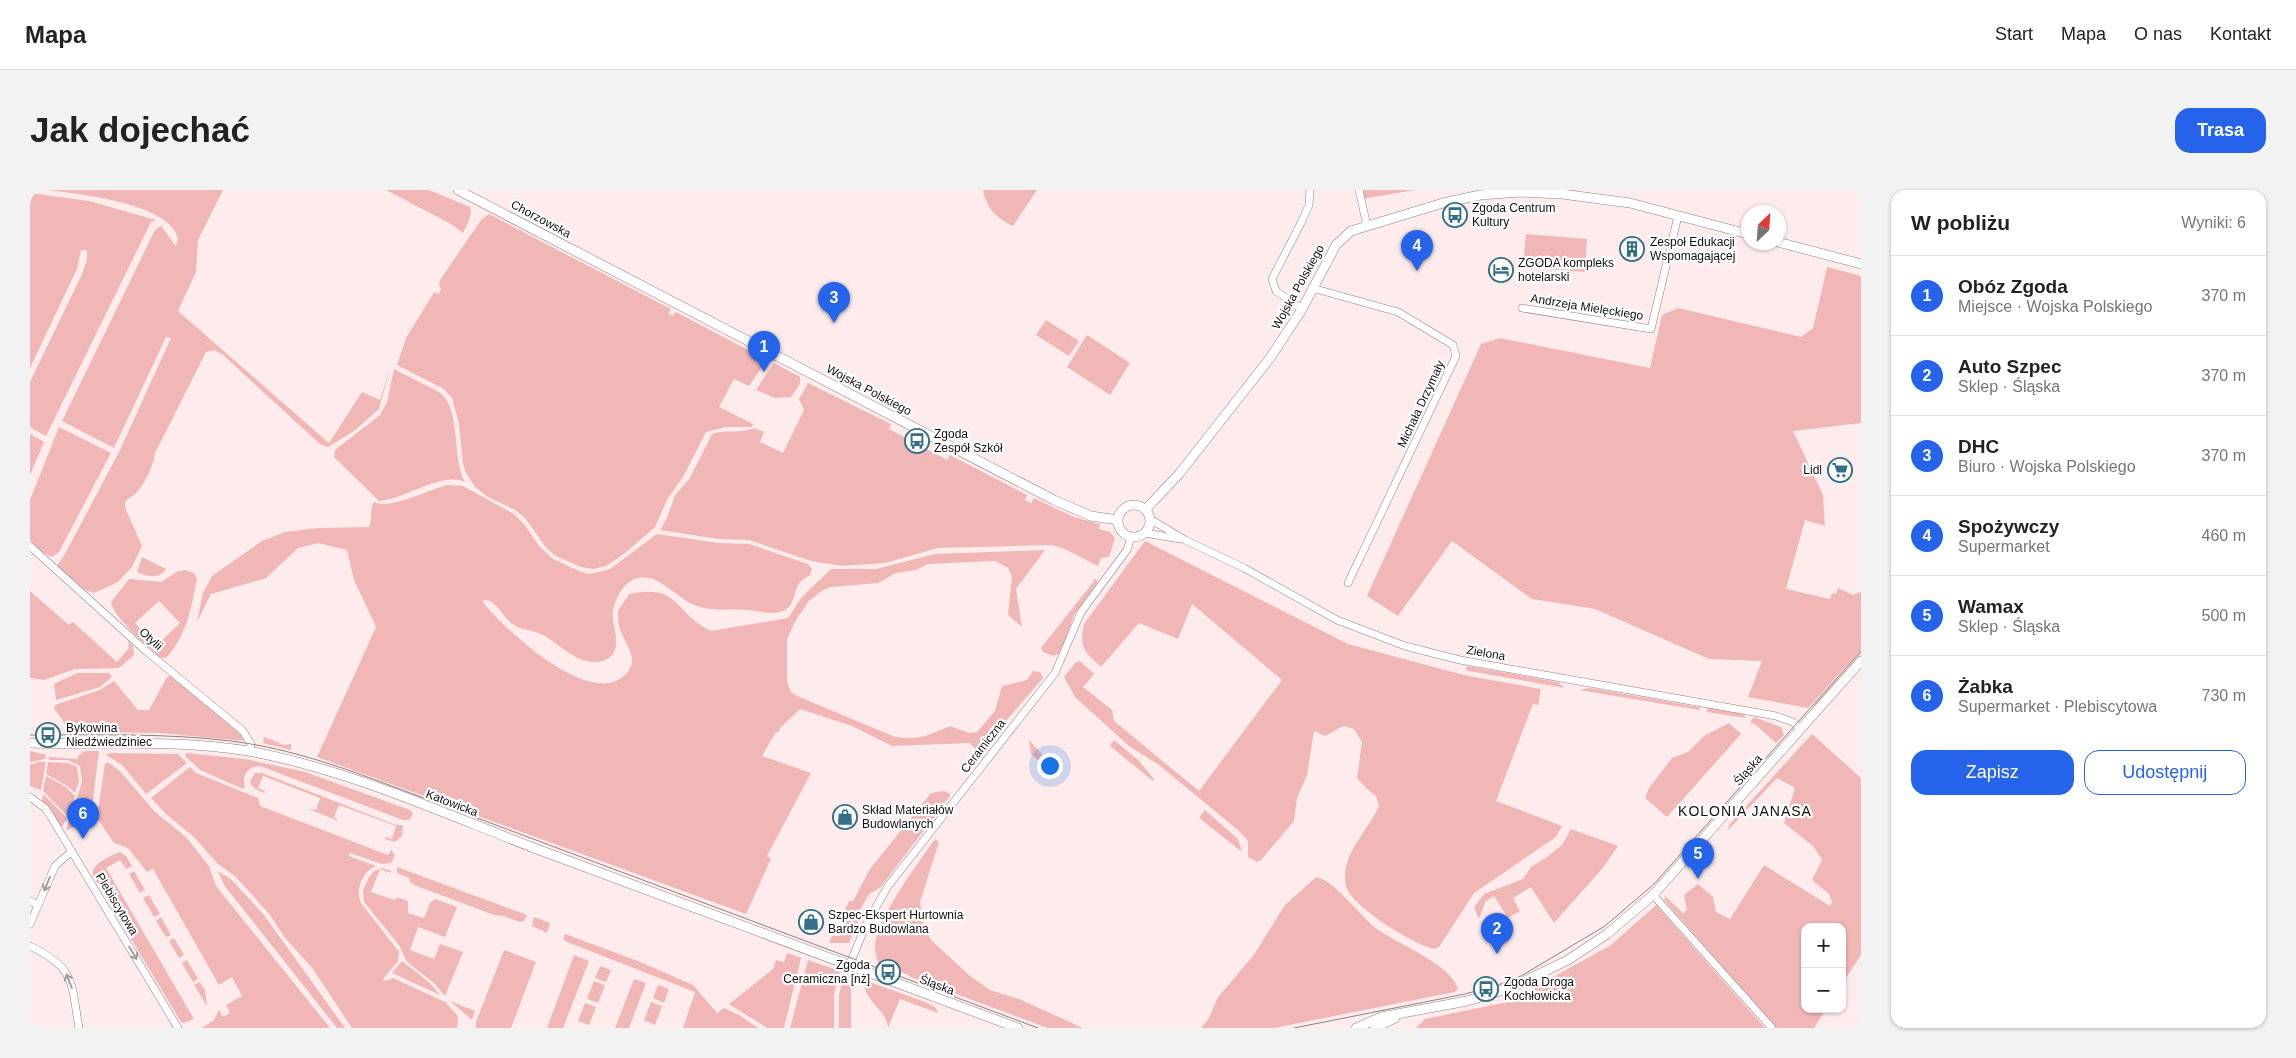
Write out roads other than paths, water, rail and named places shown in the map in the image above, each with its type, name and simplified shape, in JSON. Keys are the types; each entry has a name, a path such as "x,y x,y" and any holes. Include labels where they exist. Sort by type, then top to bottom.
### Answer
{"street":[{"name":"Chorzowska","path":"458,190 613,271"},
{"path":"1302,308 1276,291 1272,279 1302,224 1309,205 1310,190"},
{"path":"1359,190 1367,226"},
{"name":"Wojska Polskiego","path":"1145,510 1179,474 1270,358 1302,308 1340,239 1351,231 1469,197 1514,192 1562,194 1636,205 1741,232"},
{"name":"Andrzeja Mielęckiego","path":"1522,308 1651,329 1678,216"},
{"path":"1786,244 1861,264"},
{"name":"Wojska Polskiego","path":"613,271 1054,500 1091,516 1118,520"},
{"name":"Michała Drzymały","path":"1312,288 1398,312 1453,345 1456,356 1348,583"},
{"path":"1128,506 1137,506 1145,510 1150,519 1145,532 1135,538 1126,536 1120,529 1118,520 1121,512 1128,506"},
{"name":"Zielona","path":"1150,519 1185,540 1244,568 1338,620 1405,646 1460,660 1776,716 1793,722 1801,729"},
{"name":"Zielona","path":"1145,532 1185,540"},
{"name":"Ceramiczna","path":"849,966 866,925 888,886 1055,673 1070,642 1081,612 1126,550 1131,537"},
{"name":"Otylii","path":"30,546 146,651 243,731 252,744 250,752"},
{"name":"Śląska","path":"1356,1028 1381,1017 1488,996 1545,972 1568,960 1607,934 1653,895 1861,661"},
{"name":"Katowicka","path":"30,743 170,744 250,752 307,764 849,966"},
{"name":"Plebiscytowa","path":"30,797 45,808 72,850 178,1028"},
{"path":"30,924 55,866 72,850"},
{"path":"1653,895 1772,1028"},
{"path":"30,901 38,905"},
{"path":"30,946 54,959 68,976 72,987 79,1028"},
{"name":"Śląska","path":"849,966 1018,1028"},
{"name":"Śląska","path":"1375,1028 1401,1014"}],"tram line":[{"path":"1294,1028 1465,994 1498,985 1521,976 1605,926 1654,884 1861,651"},
{"path":"30,735 130,735 206,738 267,747 303,756 373,779 1038,1028"}],"place":[{"name":"Zgoda Centrum Kultury","path":"1455,215"},
{"name":"Zespoł Edukacji Wspomagającej","path":"1632,249"},
{"name":"ZGODA kompleks hotelarski","path":"1501,270"},
{"name":"Spożywczy","path":"1417,271"},
{"name":"DHC","path":"834,323"},
{"name":"Obóz Zgoda","path":"764,372"},
{"name":"Zgoda Zespół Szkół","path":"917,441"},
{"name":"Lidl","path":"1840,470"},
{"name":"Bykowina Niedźwiedziniec","path":"48,735"},
{"name":"Skład Materiałów Budowlanych","path":"845,817"},
{"name":"Żabka","path":"83,839"},
{"name":"Wamax","path":"1698,879"},
{"name":"Szpec-Ekspert Hurtownia Bardzo Budowlana","path":"811,922"},
{"name":"Auto Szpec","path":"1497,954"},
{"name":"Zgoda Ceramiczna [nż]","path":"888,972"},
{"name":"Zgoda Droga Kochłowicka","path":"1486,989"}],"district":[{"name":"KOLONIA JANASA","path":"1745,811"}]}
